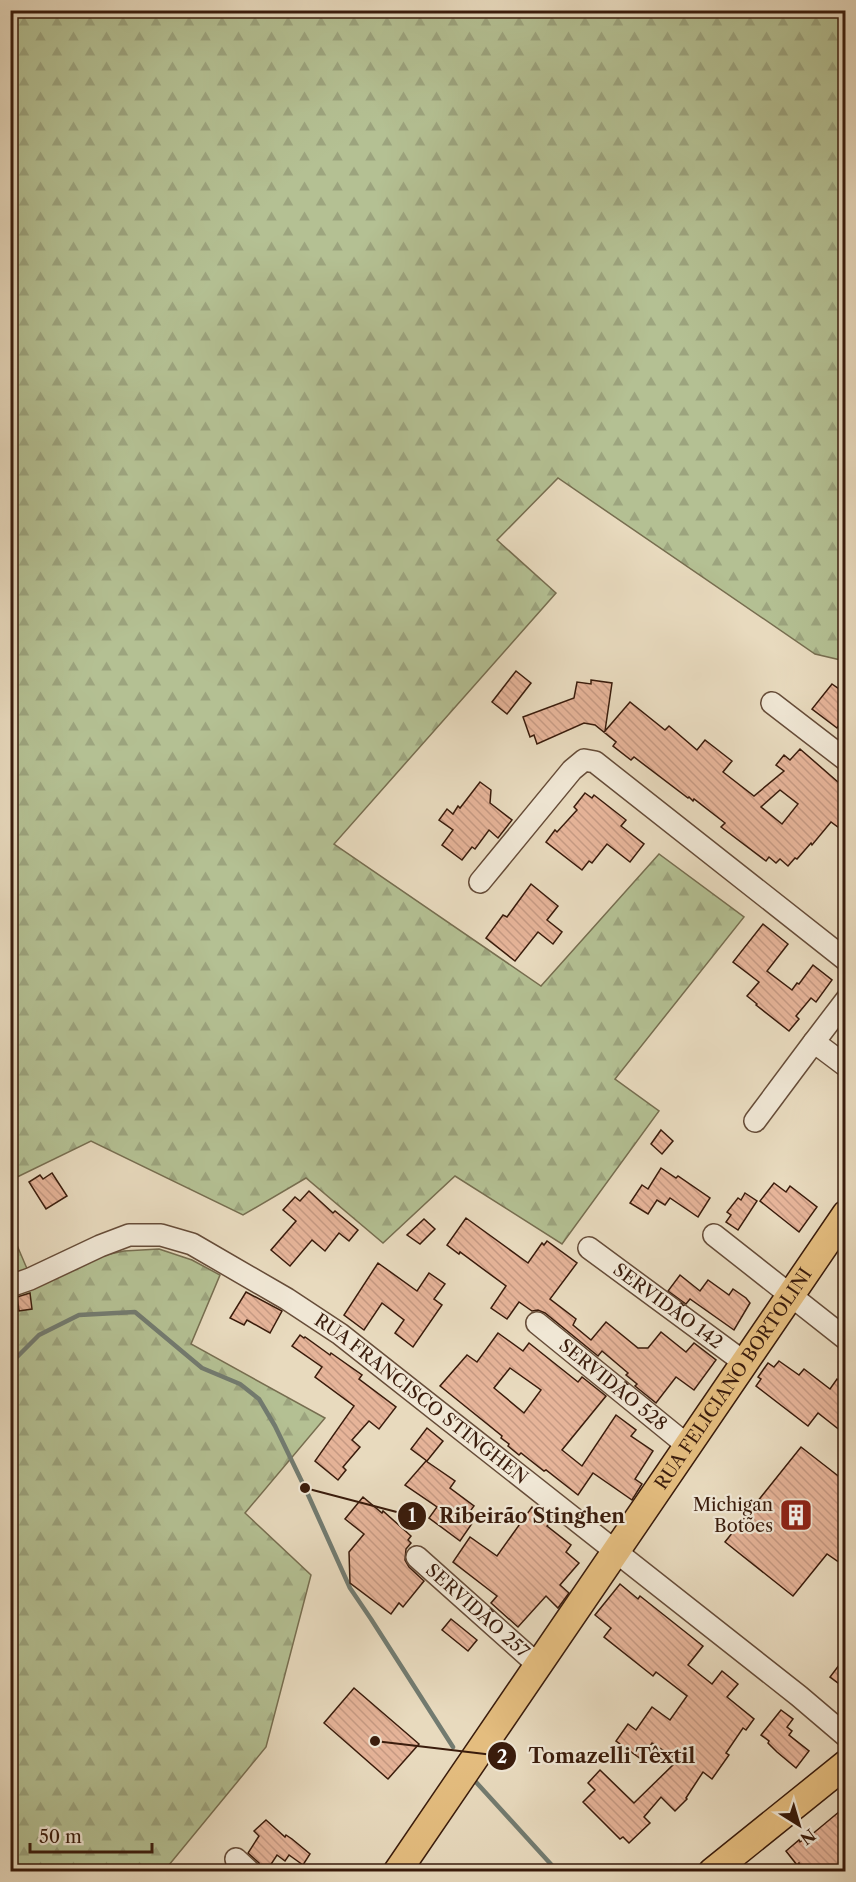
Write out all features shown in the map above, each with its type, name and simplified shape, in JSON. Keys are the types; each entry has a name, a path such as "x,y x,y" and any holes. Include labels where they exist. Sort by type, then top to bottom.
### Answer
{"main road":[{"name":"RUA FELICIANO BORTOLINI","path":"397,1872 846,1214"},
{"path":"712,1872 846,1764"}],"street":[{"path":"772,703 846,760"},
{"path":"480,882 572,770 584,760 595,762 846,960"},
{"path":"755,1121 846,1000"},
{"path":"814,1042 846,1066"},
{"name":"RUA FRANCISCO STINGHEN","path":"10,1286 129,1235 160,1235 192,1244 287,1299 340,1334 799,1696 846,1736"},
{"path":"714,1235 846,1339"},
{"name":"SERVIDÃO 142","path":"589,1248 745,1363"},
{"name":"SERVIDÃO 528","path":"537,1323 688,1446"},
{"name":"SERVIDÃO 257","path":"417,1557 538,1665"}],"green space":[{"path":"11,10 845,11 845,661 815,654 558,478 497,540 556,593 334,844 541,986 659,854 744,917 615,1079 659,1111 562,1244 455,1176 383,1243 306,1178 243,1215 91,1141 11,1180"},
{"path":"10,1229 28,1271 10,1278"},
{"path":"159,1249 192,1260 220,1275 191,1344 325,1418 245,1513 311,1575 266,1747 164,1871 11,1872 11,1293 96,1257 124,1251"}],"building":[{"path":"516,671 531,683 507,714 492,702"},
{"path":"591,680 612,683 605,731 630,702 665,730 669,726 697,750 705,740 732,761 723,772 754,796 784,771 776,765 784,755 790,760 800,749 846,789 846,833 831,822 812,845 811,843 788,866 780,859 776,863 769,857 766,861 721,827 725,823 694,799 693,801 688,798 634,757 631,760 613,746 616,742 595,725 584,723 537,744 534,735 530,737 523,717 574,698 577,682 591,684","holes":["780,790 798,804 782,824 761,807"]},
{"path":"832,684 846,694 846,730 839,725 837,728 812,709"},
{"path":"480,782 491,790 490,803 512,820 498,838 489,830 475,849 472,847 462,860 442,845 453,830 439,820 447,809 453,814 458,806 460,808"},
{"path":"585,793 592,798 594,795 626,820 621,826 644,844 630,862 607,844 592,863 589,861 582,870 546,842 555,830 557,832 577,810 574,807"},
{"path":"531,884 558,906 547,920 562,932 553,944 538,932 515,961 486,938 503,915 507,917"},
{"path":"763,924 788,944 767,971 792,990 813,965 832,980 816,1002 811,998 796,1016 799,1019 789,1031 747,996 759,982 733,962"},
{"path":"661,1130 673,1141 662,1154 651,1144"},
{"path":"661,1168 676,1178 678,1176 710,1198 698,1217 670,1198 665,1205 657,1200 648,1214 630,1203 642,1185 648,1189"},
{"path":"52,1173 67,1196 46,1209 29,1182 40,1175 43,1179"},
{"path":"774,1183 786,1192 790,1186 817,1207 799,1232 760,1201"},
{"path":"309,1191 333,1213 335,1211 358,1230 349,1241 339,1233 325,1251 312,1240 290,1266 271,1250 296,1221 283,1210 295,1197 300,1201"},
{"path":"745,1193 757,1201 738,1230 726,1222 731,1215 727,1212 738,1198 741,1200"},
{"path":"466,1218 528,1263 542,1243 544,1245 547,1241 577,1263 550,1299 576,1319 573,1325 591,1340 606,1322 638,1348 648,1348 661,1332 686,1352 694,1343 716,1360 694,1390 676,1377 656,1403 635,1386 637,1384 626,1375 628,1373 602,1351 598,1356 545,1313 538,1310 532,1311 519,1302 507,1319 491,1308 506,1286 447,1245"},
{"path":"424,1219 435,1229 420,1244 407,1235"},
{"path":"378,1263 417,1291 429,1273 445,1284 434,1299 442,1305 413,1347 395,1333 404,1320 382,1303 364,1330 344,1315"},
{"path":"680,1275 700,1291 708,1280 729,1295 733,1289 746,1298 750,1303 734,1330 690,1299 686,1304 668,1291"},
{"path":"246,1292 282,1311 270,1333 247,1320 244,1325 230,1318"},
{"path":"30,1293 32,1309 19,1311 17,1297"},
{"path":"498,1333 523,1351 529,1343 578,1382 582,1377 606,1396 562,1450 582,1466 616,1415 636,1430 631,1436 653,1451 635,1479 642,1484 632,1500 593,1473 578,1495 521,1453 519,1455 508,1446 509,1444 501,1438 502,1436 440,1386 467,1355 477,1362","holes":["510,1368 541,1390 524,1413 494,1388"]},
{"path":"300,1335 362,1375 359,1379 396,1407 379,1429 369,1421 352,1440 360,1447 343,1467 346,1470 338,1480 315,1461 354,1406 315,1377 322,1367 292,1346"},
{"path":"779,1361 799,1375 804,1369 830,1389 837,1379 846,1386 846,1435 818,1413 808,1426 756,1386 761,1379 758,1377 768,1363 774,1367"},
{"path":"427,1428 443,1441 427,1461 411,1449"},
{"name":"Michigan Botões","path":"801,1447 846,1482 846,1567 827,1554 793,1596 725,1542"},
{"path":"426,1461 455,1481 450,1488 474,1506 468,1514 475,1519 460,1541 429,1518 437,1507 405,1485"},
{"path":"363,1497 411,1536 408,1540 411,1543 406,1549 405,1560 424,1581 403,1607 399,1603 391,1614 350,1583 349,1552 364,1534 345,1519"},
{"path":"532,1507 550,1522 547,1526 571,1545 566,1552 579,1563 560,1585 569,1593 558,1608 546,1596 518,1627 491,1603 497,1596 453,1562 470,1537 497,1556"},
{"path":"620,1584 638,1599 640,1596 703,1646 688,1665 712,1684 722,1671 738,1684 727,1697 754,1719 746,1730 743,1728 726,1753 729,1755 712,1779 703,1772 687,1799 675,1811 661,1797 644,1817 650,1823 629,1843 623,1837 620,1839 583,1802 595,1790 588,1783 600,1770 634,1803 678,1760 652,1743 641,1759 616,1741 628,1724 636,1730 652,1707 670,1720 687,1696 656,1672 653,1676 604,1637 611,1628 595,1615"},
{"path":"451,1619 477,1640 468,1651 442,1630"},
{"path":"846,1656 846,1689 830,1677"},
{"path":"354,1688 419,1744 388,1779 324,1723"},
{"path":"781,1710 793,1719 787,1727 792,1731 789,1735 809,1751 796,1768 761,1735"},
{"path":"846,1806 846,1872 805,1872 786,1851 799,1840 800,1842 810,1836"},
{"path":"266,1820 285,1837 286,1835 292,1839 310,1854 303,1865 289,1855 285,1861 277,1855 266,1872 262,1872 259,1863 248,1853 259,1836 254,1831"}],"waterway":[{"path":"10,1364 39,1335 79,1315 135,1312 202,1368 240,1384 259,1399 275,1426 305,1488 350,1588 453,1747"},
{"path":"475,1781 558,1872"}],"place":[{"name":"Ribeirão Stinghen","path":"305,1488"},
{"name":"Michigan Botões","path":"796,1515"},
{"name":"Tomazelli Têxtil","path":"375,1741"}]}
